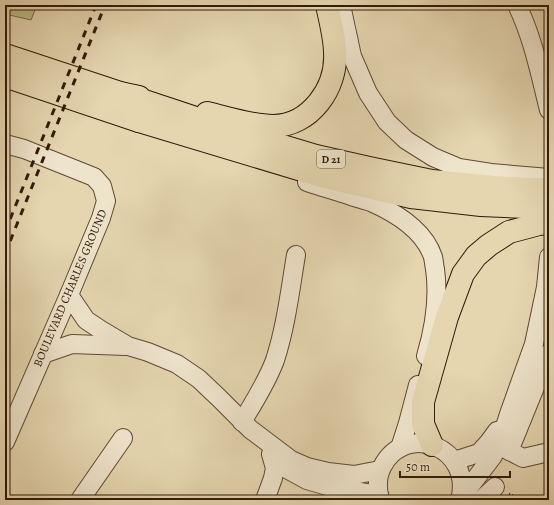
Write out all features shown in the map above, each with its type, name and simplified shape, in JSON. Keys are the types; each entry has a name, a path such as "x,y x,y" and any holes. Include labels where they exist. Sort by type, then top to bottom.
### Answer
{"main road":[{"path":"120,93 261,126 288,124 307,114 317,106 330,86 334,73 336,54 327,5"},
{"name":"D 21","path":"5,55 259,139 316,156 432,181 494,187 549,189"},
{"name":"D 21","path":"5,76 139,121 326,177 411,197 481,205 549,208"},
{"path":"432,445 423,424 423,402 447,317 463,274 476,256 489,245 509,232 539,224 549,223"}],"street":[{"path":"341,5 352,56 368,93 387,122 406,140 433,157 459,168 492,173 549,178"},
{"path":"505,5 547,101"},
{"path":"517,5 535,53 547,101"},
{"name":"D 21","path":"139,121 272,171 370,202 392,213 409,224 418,233 427,245 433,258 436,275 435,312 427,352 400,448"},
{"name":"BOULEVARD CHARLES GROUND","path":"5,146 9,145 24,149 94,177 102,186 106,201 101,218 69,295 5,442"},
{"path":"246,425 275,361 287,315 296,255"},
{"path":"498,446 534,344 546,287 549,257"},
{"path":"69,295 86,320 100,330 128,346 148,352 177,364 199,379 246,425 285,468 307,480 334,488 379,497 377,482 380,470 385,461 400,448 410,444 421,443 432,445 444,451 454,461 460,472 462,486 460,499"},
{"path":"43,354 72,344 128,346"},
{"path":"460,499 493,456 548,359"},
{"path":"246,425 291,460 308,467 328,472 354,475 380,470"},
{"path":"80,500 123,438"},
{"path":"454,461 498,446 523,458 549,452"},
{"path":"265,500 275,468 271,454"},
{"path":"482,500 495,487"}],"shaded area":[{"path":"5,5 37,5 31,20 5,14"}],"railway":[{"path":"5,232 96,5"},
{"path":"5,254 105,5"}]}
